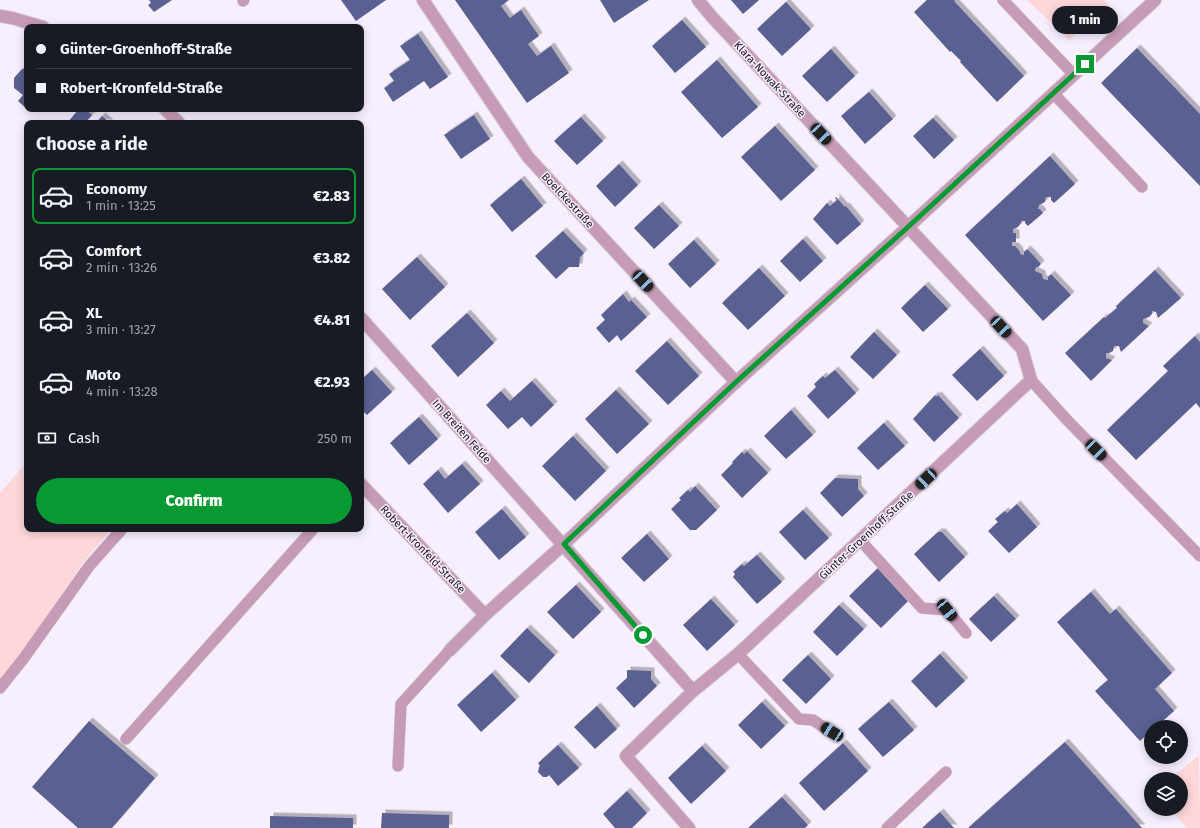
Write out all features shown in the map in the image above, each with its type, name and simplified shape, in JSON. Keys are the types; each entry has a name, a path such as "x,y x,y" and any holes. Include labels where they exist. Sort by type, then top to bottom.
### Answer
{"street":[{"name":"Boelckestraße","path":"423,0 528,157 736,382"},
{"name":"Klara-Nowak-Straße","path":"698,0 717,23 908,227"},
{"path":"450,650 485,614 564,544 736,382 908,227 1155,0"},
{"path":"0,16 33,24"},
{"path":"168,112 176,120"},
{"path":"908,227 1022,349 1031,380"},
{"name":"Im Breiten Felde","path":"364,321 564,544"},
{"name":"Günter-Groenhoff-Straße","path":"689,828 626,756 693,691 738,654 1031,380"},
{"name":"Robert-Kronfeld-Straße","path":"364,487 485,614"},
{"path":"564,544 693,691"}],"lane":[{"path":"1003,0 1074,75"},
{"path":"1053,93 1142,187"},
{"path":"1031,380 1200,556"},
{"path":"0,688 24,658 90,565 119,532"},
{"path":"126,739 310,532"},
{"path":"860,540 922,608 947,610 966,633"},
{"path":"398,766 401,704 450,650"},
{"path":"738,654 799,719 813,720 832,732"},
{"path":"887,828 946,772"}],"shaded area":[{"path":"1027,0 1104,0 1110,7 1069,40"},
{"path":"24,465 24,532 109,532 85,560 24,650 0,679 0,493"},
{"path":"1199,755 1200,828 1187,828 1176,816 1188,816 1188,772 1178,772"}],"building":[{"path":"149,0 172,0 154,12 148,5 151,3"},
{"path":"341,0 386,0 356,21"},
{"path":"455,0 509,0 501,6 510,18 521,10 539,36 528,44 537,56 551,46 569,73 527,103"},
{"path":"600,0 649,0 614,23"},
{"path":"731,0 759,0 743,14"},
{"path":"927,0 955,0 954,1 1024,76 997,102 960,62 961,61 951,51 950,52 914,12"},
{"path":"786,2 811,29 782,56 757,29"},
{"path":"682,20 706,47 675,73 652,46"},
{"path":"418,34 448,77 430,89 424,81 393,102 384,88 394,81 389,74 410,60 400,46"},
{"path":"1137,48 1200,114 1200,186 1101,83"},
{"path":"831,49 855,76 827,102 802,76"},
{"path":"717,60 758,107 722,138 681,92"},
{"path":"22,69 24,69 24,106 18,101 23,95 14,88 14,78"},
{"path":"869,92 893,119 865,144 841,116"},
{"path":"76,112 88,112 92,115 88,120 70,120"},
{"path":"474,115 490,139 461,159 444,135"},
{"path":"102,116 107,120 99,120"},
{"path":"581,117 603,141 577,165 554,141"},
{"path":"933,118 954,140 934,159 913,136"},
{"path":"775,126 815,170 781,201 741,157"},
{"path":"1050,156 1075,184 1054,203 1051,200 1051,197 1046,197 1045,202 1039,205 1038,209 1040,209 1043,213 1028,226 1025,221 1021,221 1018,227 1013,229 1013,233 1016,233 1016,242 1012,242 1012,246 1015,246 1018,249 1020,254 1024,255 1024,252 1027,249 1041,264 1036,267 1035,271 1042,274 1043,279 1048,280 1048,277 1051,274 1071,295 1043,321 965,235"},
{"path":"619,164 638,185 615,207 596,186"},
{"path":"521,179 543,206 512,232 490,205"},
{"path":"836,197 845,207 846,206 861,224 837,245 813,219 827,203 830,206 837,200 835,198"},
{"path":"659,205 679,226 654,249 634,228"},
{"path":"563,231 584,253 580,257 579,267 569,267 556,279 535,256"},
{"path":"803,239 823,261 800,282 780,261"},
{"path":"694,240 716,264 690,288 668,264"},
{"path":"417,257 445,287 410,320 382,289"},
{"path":"759,268 785,296 748,330 722,303"},
{"path":"1155,270 1181,298 1158,318 1156,312 1152,311 1152,314 1149,317 1143,319 1143,323 1149,326 1121,352 1119,346 1114,346 1113,351 1106,353 1106,358 1112,360 1091,381 1065,353 1104,317 1105,318 1117,308 1116,306"},
{"path":"925,285 948,309 923,332 901,308"},
{"path":"623,294 629,302 631,300 647,317 621,341 617,335 609,343 596,328 605,320 601,315"},
{"path":"467,313 494,343 458,377 431,346"},
{"path":"874,332 897,355 873,379 850,357"},
{"path":"1195,336 1200,342 1200,408 1196,403 1136,460 1107,430 1168,371 1163,366"},
{"path":"667,341 699,376 668,405 635,371"},
{"path":"980,349 1004,376 977,401 952,375"},
{"path":"372,370 392,392 367,415 364,412 364,377"},
{"path":"835,370 856,393 828,419 807,396 816,387 814,384 823,376 825,378"},
{"path":"532,381 554,405 531,427 522,417 508,429 486,405 501,391 510,401"},
{"path":"616,390 649,424 617,454 585,419"},
{"path":"935,395 936,397 938,395 959,418 934,442 913,419"},
{"path":"791,410 813,435 786,459 764,436"},
{"path":"419,417 438,439 409,465 390,443"},
{"path":"884,423 905,446 878,470 857,448"},
{"path":"573,436 606,471 575,501 542,466"},
{"path":"747,451 768,473 742,498 721,475 742,452 744,454"},
{"path":"462,464 480,484 448,513 423,484 438,470 445,479"},
{"path":"835,478 858,479 858,489 864,496 842,517 820,493"},
{"path":"695,486 717,510 696,530 690,530 671,509 681,500 679,498 688,490 690,492"},
{"path":"1017,504 1037,527 1009,553 988,531 998,522 995,519 1005,511 1007,513"},
{"path":"502,509 526,537 499,560 475,532"},
{"path":"803,510 829,538 805,560 779,532"},
{"path":"938,532 942,532 965,557 939,582 914,554"},
{"path":"647,534 669,559 644,582 621,558"},
{"path":"757,555 782,582 757,604 733,577 735,574 733,572 742,564 744,566"},
{"path":"879,567 910,599 881,628 849,596"},
{"path":"576,585 601,612 573,639 547,612"},
{"path":"1091,592 1110,614 1116,609 1172,673 1155,689 1174,711 1164,720 1144,720 1144,737 1140,741 1095,691 1108,680 1057,622"},
{"path":"994,596 1016,619 991,642 969,619"},
{"path":"711,599 735,625 707,651 683,625"},
{"path":"839,605 864,629 837,656 813,632"},
{"path":"527,628 555,655 529,683 500,656"},
{"path":"940,654 965,681 936,708 911,681"},
{"path":"808,655 831,679 806,704 782,680"},
{"path":"627,670 651,671 651,679 657,686 634,708 616,688 627,678"},
{"path":"492,673 516,700 481,732 457,705"},
{"path":"762,702 785,726 761,749 738,725"},
{"path":"889,702 914,730 883,757 858,729"},
{"path":"597,706 617,729 595,749 574,727"},
{"path":"89,721 155,778 112,828 78,828 32,787"},
{"path":"1065,742 1142,828 968,828 1032,771"},
{"path":"843,743 868,771 824,811 799,783"},
{"path":"558,745 579,768 558,786 549,775 547,777 543,777 538,772 540,766 538,763"},
{"path":"702,746 726,771 691,804 668,778"},
{"path":"627,791 647,813 632,828 615,828 603,814"},
{"path":"782,797 808,825 805,828 748,828"},
{"path":"940,812 954,828 922,828"},
{"path":"382,813 449,815 449,828 381,828"},
{"path":"270,816 353,818 353,828 270,828"}],"route":[{"path":"643,635 564,544 736,382 908,227 1085,64"}]}
